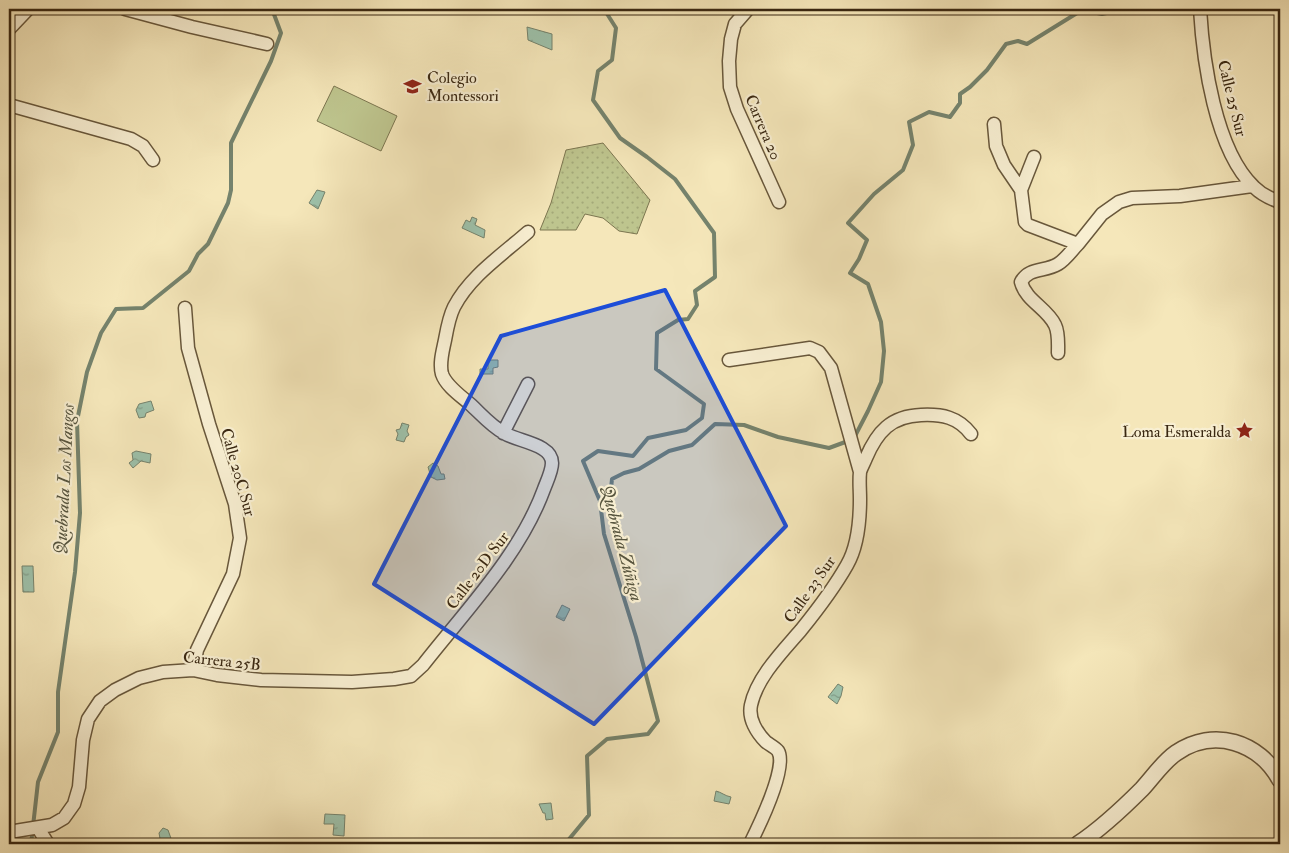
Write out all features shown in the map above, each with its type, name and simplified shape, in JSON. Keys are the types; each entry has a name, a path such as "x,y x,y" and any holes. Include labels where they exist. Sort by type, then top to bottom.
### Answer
{"street":[{"path":"125,9 267,44"},
{"name":"Carrera 20","path":"748,9 735,24 731,39 729,61 730,87 737,109 779,202"},
{"name":"Calle 25 Sur","path":"1200,9 1206,60 1221,131 1238,167 1252,186 1280,202"},
{"path":"9,30 19,13"},
{"path":"9,105 131,139 143,146 153,160"},
{"path":"994,124 996,146 1004,165 1021,190"},
{"path":"1034,157 1021,190 1024,218 1028,225 1078,244"},
{"path":"1058,353 1056,327 1048,314 1023,290 1021,282 1024,276 1030,272 1061,262 1102,214 1119,202 1132,198 1180,196 1252,186"},
{"name":"Calle 20D Sur","path":"410,676 423,665 510,556 526,531 552,465 551,454 544,448 519,440 504,433 490,423 448,384 442,374 441,364 448,327 453,309 462,293 475,278 528,232"},
{"name":"Calle 20C Sur","path":"185,308 188,348 209,424 235,504 240,538 233,574 197,650 193,670"},
{"path":"729,360 810,348 818,352 831,368 860,472"},
{"path":"504,433 528,384"},
{"name":"Calle 23 Sur","path":"750,844 776,784 780,761 779,752 757,732 752,721 750,707 756,688 822,602 849,562 860,516 860,472 870,447 881,431 895,420 906,416 930,414 949,417 964,425 971,434"},
{"name":"Carrera 25B","path":"9,832 52,825 64,818 74,804 79,787 83,740 88,719 100,701 115,690 139,678 163,672 193,670 261,680 308,682 352,682 410,676"},
{"path":"1078,844 1119,813 1175,754 1191,745 1209,740 1228,740 1245,746 1261,755 1274,768 1280,780"},
{"path":"38,828 48,844"}],"highlighted area":[{"path":"665,290 786,526 594,724 374,584 501,336"}],"shaded area":[{"path":"334,86 397,116 381,151 317,121"},
{"path":"603,143 650,200 637,234 619,231 603,218 585,214 576,230 540,230 551,203 566,150"}],"water":[{"path":"527,27 552,34 552,50 528,40"},
{"path":"317,190 325,192 318,209 309,203"},
{"path":"472,217 477,219 475,225 485,230 484,238 462,228 466,220 470,222"},
{"path":"488,360 498,360 498,367 493,368 493,374 480,374 480,369 488,369"},
{"path":"151,401 154,410 146,413 145,417 139,418 136,410 139,404"},
{"path":"402,423 409,425 407,431 409,435 404,442 396,440 398,434 396,430 400,429"},
{"path":"136,451 151,454 150,463 141,461 133,468 129,463 133,460 132,453"},
{"path":"433,463 438,466 441,474 444,474 445,479 437,480 431,477 428,467"},
{"path":"22,566 33,566 34,592 23,592"},
{"path":"562,605 570,609 564,621 556,617"},
{"path":"838,684 843,687 837,704 828,697"},
{"path":"716,791 731,797 729,804 714,801"},
{"path":"551,803 553,819 546,820 545,813 543,813 539,804"},
{"path":"325,814 345,815 344,836 333,835 334,824 324,824"},
{"path":"163,828 168,830 173,844 161,844 159,833"}],"waterway":[{"name":"Quebrada Los Mangos","path":"31,844 38,782 58,732 58,692 75,572 80,513 77,421 87,372 101,333 116,309 143,308 189,271 198,254 208,244 228,203 231,190 231,143 271,61 281,33 272,9"},
{"name":"Quebrada Zúñiga","path":"565,844 589,815 587,756 607,739 648,734 658,721 636,637 604,534 600,501 583,461 598,451 633,456 648,438 686,430 702,418 704,404 656,369 657,333 678,320 688,319 697,305 695,291 715,277 714,233 675,179 620,138 593,100 598,71 612,60 616,28 604,9"},
{"path":"854,438 881,382 884,351 881,322 868,284 850,273 859,259 867,240 848,223 874,194 903,170 913,145 909,122 929,112 950,117 960,103 960,94 987,70 1006,44 1018,41 1027,44 1082,10 1102,14 1125,9"},
{"path":"600,501 610,498 612,479 639,469 669,451 692,445 715,424 744,425 778,437 829,448 848,441"}],"place":[{"name":"Colegio Montessori","path":"413,86"},
{"name":"Loma Esmeralda","path":"1245,431"}]}
